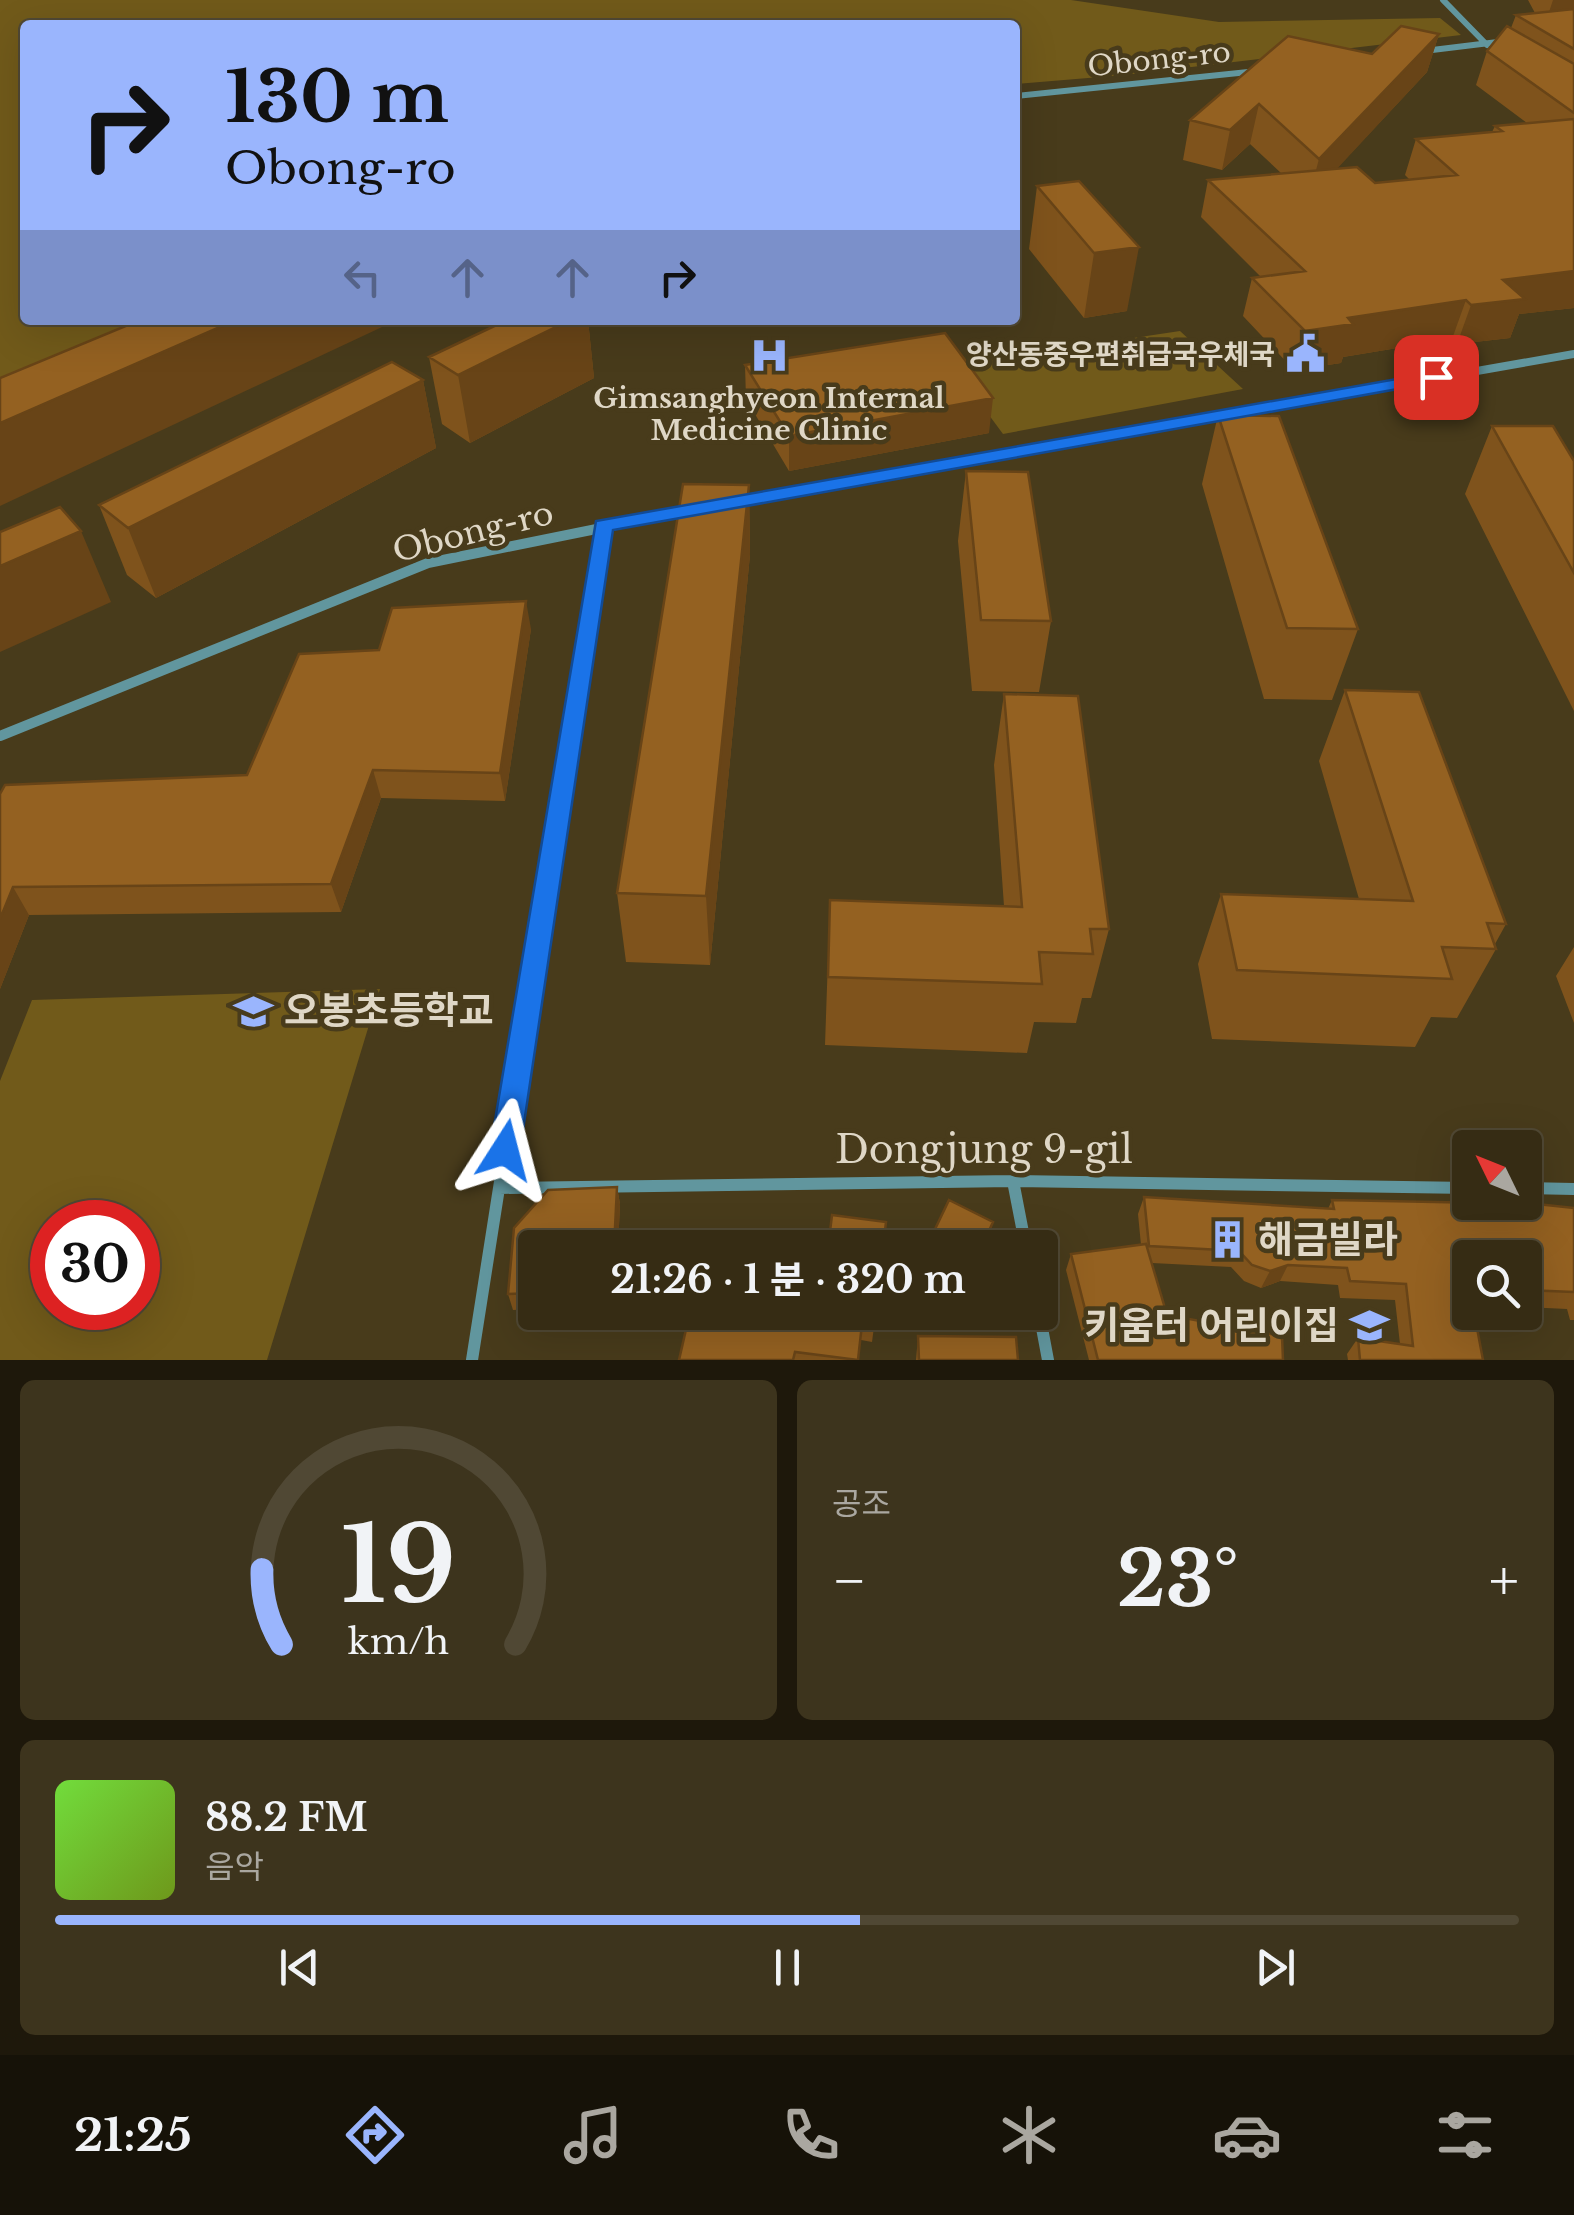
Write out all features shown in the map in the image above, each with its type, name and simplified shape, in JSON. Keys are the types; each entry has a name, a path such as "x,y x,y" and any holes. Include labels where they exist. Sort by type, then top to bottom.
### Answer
{"street":[{"path":"1443,0 1485,44 1500,53"},
{"path":"1412,52 1519,40"},
{"name":"Obong-ro","path":"1020,95 1261,71"},
{"path":"728,503 1574,354"},
{"name":"Obong-ro","path":"0,736 428,562 710,506"},
{"path":"472,1360 603,525"},
{"path":"1013,1180 1023,1230"},
{"name":"Dongjung 9-gil","path":"499,1188 1013,1180 1452,1188"},
{"path":"1542,1188 1574,1189"},
{"path":"1042,1330 1048,1360"}],"shaded area":[{"path":"0,0 1071,0 1219,22 1440,18 1461,35 1020,84 1020,20 20,20 20,325 169,325 0,414"},
{"path":"1180,331 1243,389 1003,434 952,365"},
{"path":"380,989 267,1360 0,1360 0,1081 32,1000"}],"building":[{"path":"1574,9 1574,49 1516,15"},
{"path":"1401,26 1439,34 1319,159 1259,104 1230,130 1190,120 1288,36 1372,54"},
{"path":"1507,26 1574,64 1574,113 1487,51"},
{"path":"1574,119 1574,271 1503,280 1525,299 1471,305 1466,300 1348,318 1353,324 1305,331 1252,278 1305,271 1208,180 1357,167 1375,183 1457,175 1416,139"},
{"path":"1079,181 1139,247 1094,253 1037,186"},
{"path":"128,325 225,325 0,423 0,378"},
{"path":"496,325 560,325 458,375 429,357"},
{"path":"945,333 993,398 789,436 745,365"},
{"path":"392,362 423,380 128,528 99,505"},
{"path":"1218,415 1279,416 1358,629 1287,628"},
{"path":"1492,426 1553,426 1574,461 1574,573"},
{"path":"966,471 1028,472 1051,621 981,620"},
{"path":"683,484 749,485 706,896 617,893"},
{"path":"60,507 81,531 0,566 0,532"},
{"name":"오봉초등학교","path":"526,601 500,773 373,770 331,884 13,887 0,919 0,794 5,785 247,775 299,654 379,650 392,608"},
{"path":"1345,690 1419,692 1506,924 1487,923 1496,949 1442,947 1452,979 1237,970 1221,894 1413,901"},
{"path":"1004,694 1078,696 1109,929 1090,929 1093,954 1039,952 1042,984 828,977 830,900 1022,907"},
{"path":"617,1187 615,1230 518,1230 518,1294 508,1294 514,1228 548,1190"},
{"path":"1144,1197 1334,1209 1332,1200 1452,1202 1452,1220 1542,1220 1542,1205 1574,1208 1574,1292 1542,1291 1542,1240 1452,1240 1452,1330 1477,1330 1483,1360 1360,1360 1358,1338 1413,1346 1406,1284 1350,1281 1347,1268 1288,1265 1270,1271 1252,1265 1239,1251 1149,1246"},
{"path":"949,1200 993,1222 989,1230 935,1230"},
{"path":"832,1215 886,1222 885,1230 830,1230"},
{"path":"1146,1244 1167,1315 1282,1336 1283,1360 1098,1360 1071,1254"},
{"path":"686,1330 861,1330 858,1360 795,1352 793,1360 679,1360"},
{"path":"918,1336 1016,1337 1018,1360 919,1360"}],"place":[{"name":"양산동중우편취급국우체국","path":"1305,354"},
{"name":"Gimsanghyeon Internal Medicine Clinic","path":"769,356"},
{"name":"오봉초등학교","path":"254,1011"},
{"name":"해금빌라","path":"1228,1240"},
{"name":"키움터 어린이집","path":"1369,1326"}],"route":[{"path":"505,1150 603,525 1436,377"}]}
